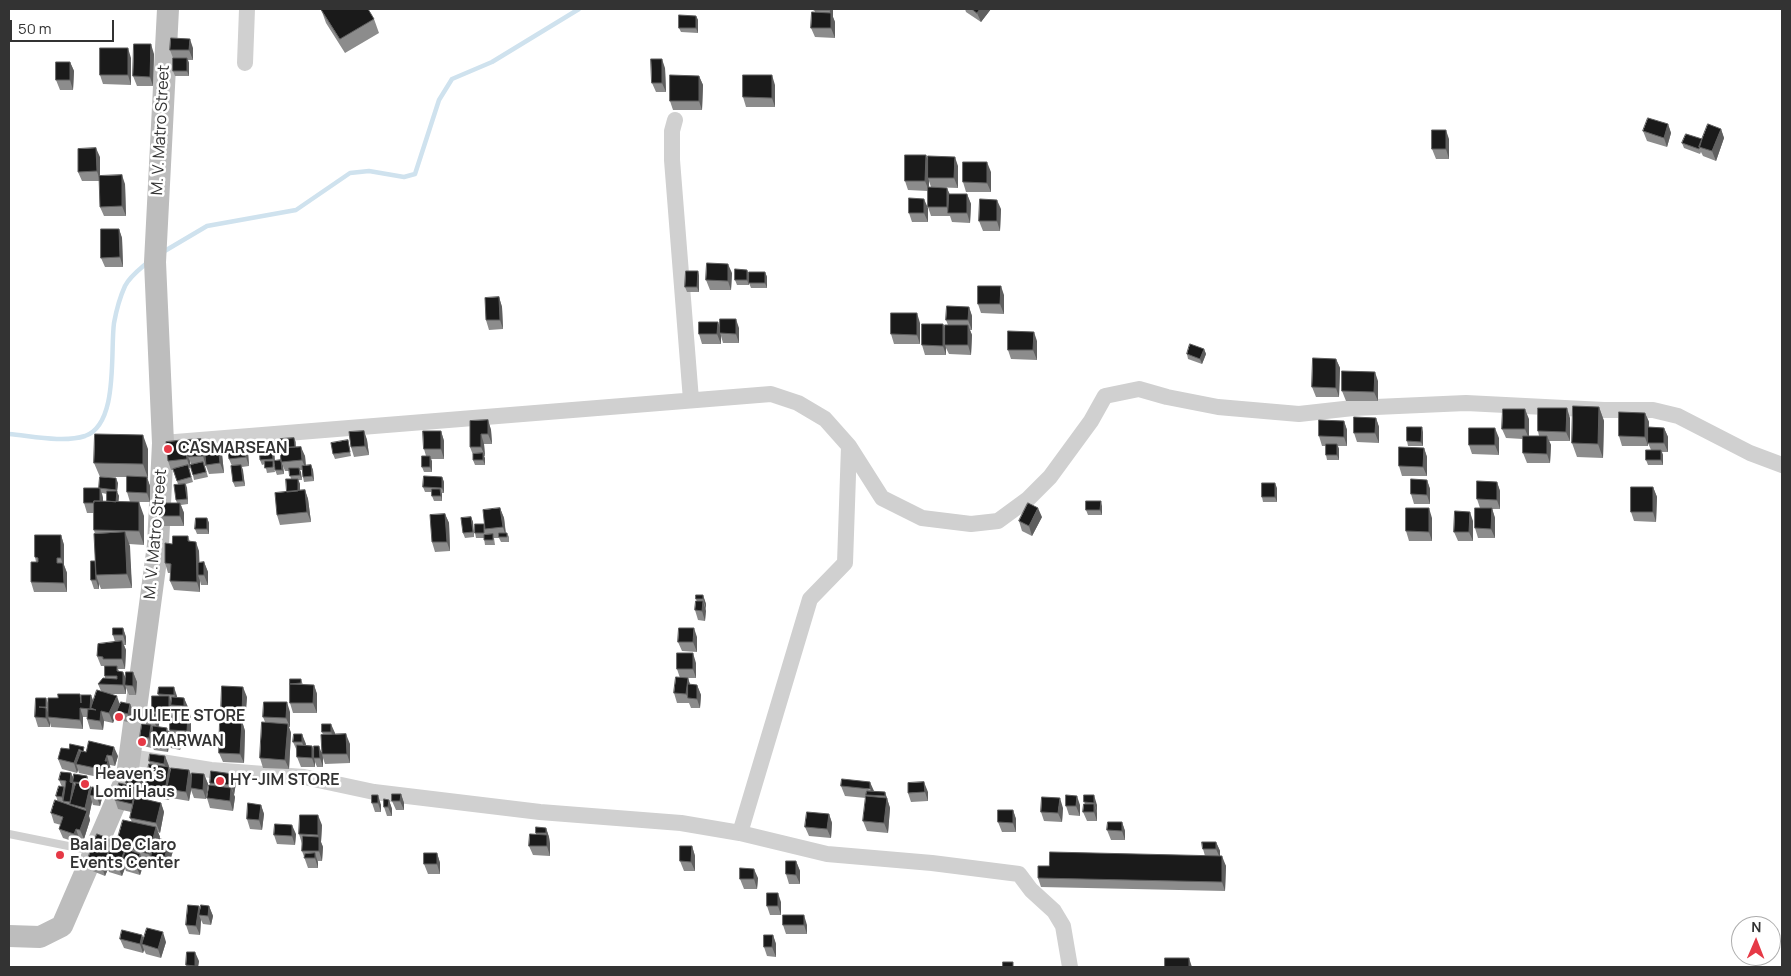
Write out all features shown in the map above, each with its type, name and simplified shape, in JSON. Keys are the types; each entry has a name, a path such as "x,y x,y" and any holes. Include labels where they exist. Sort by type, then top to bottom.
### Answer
{"street":[{"name":"M. V. Matro Street","path":"9,936 40,937 62,926 127,776 158,545 163,443 155,251 168,9"},
{"path":"245,63 247,9"},
{"path":"675,120 672,131 672,160 691,400"},
{"path":"163,443 771,394 798,403 824,419 850,446 882,498 922,518 971,524 998,521 1028,498 1050,477 1090,421 1105,396 1139,389 1167,397 1218,407 1298,414 1353,408 1466,402 1604,410 1653,410 1678,416 1750,453 1782,465"},
{"path":"740,833 810,599 845,563 850,446"},
{"path":"130,757 211,770 304,777 374,792 540,812 681,823 740,833 827,854 932,863 1019,874 1030,890 1054,910 1064,926 1070,967"}],"lane":[{"path":"9,834 95,851"}],"building":[{"path":"321,9 368,9 374,19 340,39"},
{"path":"972,9 980,9 977,13"},
{"path":"812,12 831,13 831,28 811,28"},
{"path":"679,15 696,16 696,28 679,28"},
{"path":"171,38 190,39 189,50 170,50"},
{"path":"134,44 151,44 150,77 133,76"},
{"path":"100,48 128,48 128,75 100,75"},
{"path":"173,58 187,58 187,71 173,71"},
{"path":"651,59 662,59 662,83 652,83"},
{"path":"56,62 70,62 70,80 56,80"},
{"path":"670,75 699,76 699,101 670,101"},
{"path":"743,75 772,75 772,98 743,97"},
{"path":"1648,118 1668,124 1664,138 1643,131"},
{"path":"1708,124 1721,129 1712,151 1699,147"},
{"path":"1432,130 1446,130 1446,149 1432,149"},
{"path":"1686,134 1702,139 1699,149 1682,143"},
{"path":"96,148 97,171 78,172 78,149"},
{"path":"905,155 926,155 925,181 905,181"},
{"path":"928,156 955,157 954,178 928,178"},
{"path":"963,162 987,162 987,183 963,182"},
{"path":"122,175 122,206 100,207 99,176"},
{"path":"928,187 947,188 947,207 928,207"},
{"path":"949,194 967,194 967,213 948,213"},
{"path":"909,198 924,199 924,213 909,213"},
{"path":"980,199 997,200 997,221 979,221"},
{"path":"101,229 119,229 120,257 101,258"},
{"path":"707,263 728,264 728,281 706,280"},
{"path":"735,269 747,270 747,280 735,280"},
{"path":"686,271 698,271 697,287 685,287"},
{"path":"749,272 765,272 765,283 749,283"},
{"path":"978,286 1001,286 1000,304 978,304"},
{"path":"499,297 500,320 486,320 485,298"},
{"path":"947,306 969,307 968,320 946,320"},
{"path":"891,313 917,313 917,335 891,334"},
{"path":"720,319 736,319 736,334 720,333"},
{"path":"699,322 718,322 717,334 699,334"},
{"path":"922,324 943,324 943,346 922,345"},
{"path":"945,325 968,325 968,345 945,345"},
{"path":"1008,331 1034,332 1033,350 1008,350"},
{"path":"1190,344 1204,349 1200,359 1187,354"},
{"path":"1313,358 1336,359 1336,388 1312,387"},
{"path":"1342,371 1375,372 1374,392 1342,391"},
{"path":"1573,406 1599,407 1598,444 1572,443"},
{"path":"1538,408 1567,408 1566,432 1538,431"},
{"path":"1503,409 1525,409 1525,429 1502,429"},
{"path":"1619,412 1645,413 1645,437 1619,436"},
{"path":"1354,417 1376,418 1375,433 1354,433"},
{"path":"488,420 488,434 481,434 481,447 470,447 470,421"},
{"path":"1319,420 1344,421 1344,437 1319,436"},
{"path":"1407,427 1422,427 1421,442 1407,441"},
{"path":"1648,427 1664,428 1664,443 1648,443"},
{"path":"1469,428 1495,428 1495,445 1469,445"},
{"path":"364,431 365,446 351,447 349,432"},
{"path":"423,431 441,431 441,449 424,449"},
{"path":"95,434 143,435 143,464 94,463"},
{"path":"1523,436 1547,436 1547,454 1523,453"},
{"path":"294,438 295,447 281,448 280,439"},
{"path":"201,439 203,456 188,457 187,440"},
{"path":"185,440 187,459 168,461 166,442"},
{"path":"348,440 350,452 333,454 331,443"},
{"path":"244,442 246,457 229,459 227,444"},
{"path":"1326,444 1337,444 1337,455 1326,455"},
{"path":"218,445 220,463 206,465 204,446"},
{"path":"272,446 273,459 260,460 259,447"},
{"path":"301,447 302,460 281,462 280,448"},
{"path":"1399,447 1424,448 1423,467 1399,466"},
{"path":"1646,450 1661,450 1661,460 1646,460"},
{"path":"483,453 483,460 473,460 473,454"},
{"path":"422,456 430,456 430,467 422,467"},
{"path":"281,460 282,470 275,470 274,461"},
{"path":"265,461 273,461 273,467 265,468"},
{"path":"203,462 206,472 193,475 190,465"},
{"path":"188,465 191,477 177,481 173,469"},
{"path":"241,465 243,481 233,482 231,466"},
{"path":"311,465 312,476 303,477 302,466"},
{"path":"289,468 299,468 300,475 290,476"},
{"path":"127,476 147,477 147,493 127,492"},
{"path":"424,476 442,477 442,488 423,487"},
{"path":"100,477 116,478 116,490 99,488"},
{"path":"286,479 298,479 298,491 287,492"},
{"path":"1411,479 1427,480 1427,495 1411,494"},
{"path":"1477,481 1497,482 1497,500 1477,499"},
{"path":"1262,483 1275,483 1275,497 1262,497"},
{"path":"185,484 187,499 176,500 174,485"},
{"path":"1631,487 1653,487 1653,512 1631,512"},
{"path":"84,488 100,488 100,501 84,503"},
{"path":"432,489 440,489 441,496 432,496"},
{"path":"305,490 307,512 277,515 275,493"},
{"path":"107,491 117,491 116,502 107,501"},
{"path":"94,501 139,502 139,531 94,530"},
{"path":"1086,501 1101,501 1100,510 1086,510"},
{"path":"161,503 180,503 180,516 161,516"},
{"path":"1028,503 1038,508 1029,526 1019,521"},
{"path":"500,508 503,527 485,529 483,510"},
{"path":"1406,508 1429,508 1429,532 1406,531"},
{"path":"1475,508 1492,508 1491,529 1475,528"},
{"path":"1455,511 1470,512 1469,532 1454,532"},
{"path":"445,514 447,542 432,542 430,515"},
{"path":"471,517 473,532 463,533 461,518"},
{"path":"196,518 207,518 207,529 195,529"},
{"path":"475,524 484,524 484,533 475,533"},
{"path":"125,532 127,574 96,575 94,534"},
{"path":"499,533 507,533 507,537 499,537"},
{"path":"493,534 493,540 484,540 484,535"},
{"path":"35,535 61,535 61,558 57,558 57,563 63,563 64,583 31,582 31,562 38,562 38,558 35,557"},
{"path":"173,536 188,536 188,541 196,542 197,582 170,581 171,564 165,563 165,543 172,544"},
{"path":"91,561 95,561 96,580 91,580"},
{"path":"204,562 204,575 198,575 198,563"},
{"path":"696,595 703,595 703,599 696,599"},
{"path":"696,601 703,601 702,611 695,610"},
{"path":"113,628 123,628 123,635 113,635"},
{"path":"679,628 694,628 693,642 678,642"},
{"path":"122,641 122,659 103,659 103,657 97,656 98,644"},
{"path":"677,653 693,653 693,669 677,669"},
{"path":"105,666 117,666 117,671 123,672 123,685 98,684 103,678 117,679 117,676 105,676"},
{"path":"126,672 133,672 133,686 125,685"},
{"path":"676,677 688,678 686,694 674,693"},
{"path":"290,679 301,679 301,683 290,684"},
{"path":"290,684 314,685 313,703 290,703"},
{"path":"688,684 697,685 697,699 688,698"},
{"path":"222,686 243,687 242,712 221,711"},
{"path":"159,687 174,687 174,695 158,694"},
{"path":"97,690 117,696 109,713 101,711 100,721 87,719 88,709 96,710 91,708"},
{"path":"58,694 80,694 81,703 81,695 91,695 90,709 80,708 80,720 48,717 48,698 58,698"},
{"path":"152,696 169,696 169,712 152,712"},
{"path":"172,697 184,698 184,706 171,705"},
{"path":"36,698 46,698 46,707 39,707 46,708 46,718 35,717"},
{"path":"121,702 130,704 128,714 117,711"},
{"path":"264,702 287,702 286,718 263,717"},
{"path":"171,707 188,708 188,714 170,713"},
{"path":"145,712 156,714 154,721 144,719"},
{"path":"170,714 188,715 187,731 170,730"},
{"path":"220,721 242,721 240,754 219,753"},
{"path":"262,722 288,724 285,760 260,758"},
{"path":"142,724 151,725 149,738 140,737"},
{"path":"322,724 331,724 331,732 322,732"},
{"path":"153,726 167,728 164,743 151,741"},
{"path":"169,731 178,733 177,740 167,738"},
{"path":"294,734 302,734 302,742 293,742"},
{"path":"346,734 347,754 322,754 321,735"},
{"path":"89,741 114,747 112,756 107,755 105,761 108,761 105,770 76,764 81,751 86,752"},
{"path":"70,744 84,747 83,752 79,749 74,763 58,759 61,748 69,749"},
{"path":"297,745 312,746 312,758 297,757"},
{"path":"314,746 319,746 320,758 314,758"},
{"path":"150,754 165,756 164,764 149,761"},
{"path":"149,764 169,767 165,791 145,788"},
{"path":"171,768 189,770 186,792 167,789"},
{"path":"211,771 233,774 231,785 210,783"},
{"path":"61,772 71,773 70,782 73,783 70,802 63,801 66,781 59,780"},
{"path":"192,773 204,774 203,790 191,788"},
{"path":"74,774 87,776 86,783 73,782"},
{"path":"127,775 141,777 139,786 126,783"},
{"path":"842,779 870,782 870,789 841,786"},
{"path":"924,782 925,792 908,793 908,783"},
{"path":"76,783 90,786 85,808 70,804"},
{"path":"119,783 136,787 132,804 115,800"},
{"path":"209,785 231,788 230,801 207,798"},
{"path":"59,786 64,787 62,797 56,796"},
{"path":"92,787 99,788 97,797 90,795"},
{"path":"867,791 885,792 885,796 866,795"},
{"path":"392,794 401,794 400,801 392,801"},
{"path":"372,795 378,795 378,803 372,803"},
{"path":"1066,795 1077,796 1076,806 1066,806"},
{"path":"1084,795 1094,795 1094,803 1084,802"},
{"path":"866,796 887,798 884,823 863,821"},
{"path":"135,797 161,803 156,823 130,818"},
{"path":"1042,797 1060,798 1058,813 1041,812"},
{"path":"384,799 389,800 388,807 384,807"},
{"path":"55,800 87,811 80,830 76,829 74,834 59,829 63,817 51,813"},
{"path":"248,803 261,805 259,820 247,819"},
{"path":"1084,804 1094,804 1094,812 1083,812"},
{"path":"998,810 1013,810 1013,823 998,822"},
{"path":"807,812 829,814 827,829 805,827"},
{"path":"300,815 318,815 318,835 299,834"},
{"path":"123,820 156,827 149,854 128,848 129,844 117,841"},
{"path":"1108,822 1122,822 1122,831 1107,830"},
{"path":"275,824 292,825 292,836 274,835"},
{"path":"536,827 546,828 546,833 536,833"},
{"path":"97,834 113,840 102,867 87,861"},
{"path":"530,834 547,835 547,846 529,846"},
{"path":"303,836 319,837 319,851 302,851"},
{"path":"156,838 169,841 164,860 151,856"},
{"path":"113,842 126,847 118,867 106,862"},
{"path":"1202,842 1216,842 1216,849 1203,849"},
{"path":"680,846 692,846 691,862 680,861"},
{"path":"126,849 140,854 136,866 122,862"},
{"path":"1050,852 1222,856 1222,882 1038,878 1038,866 1049,866"},
{"path":"315,853 315,858 304,858 305,854"},
{"path":"424,853 437,853 437,864 424,864"},
{"path":"786,861 796,861 796,875 786,874"},
{"path":"740,868 754,869 754,879 740,879"},
{"path":"767,893 778,893 778,906 767,906"},
{"path":"188,905 199,906 196,926 186,925"},
{"path":"201,905 209,906 208,916 199,915"},
{"path":"783,915 804,915 804,925 783,925"},
{"path":"147,928 163,932 158,949 142,944"},
{"path":"122,930 142,935 140,944 120,939"},
{"path":"764,935 773,935 772,947 764,947"},
{"path":"187,952 195,952 195,966 186,965"},
{"path":"1165,958 1189,958 1189,967 1165,967"},
{"path":"1003,962 1013,962 1013,967 1003,967"}],"waterway":[{"path":"163,252 207,226 296,210 350,173 369,171 404,177 415,174 439,100 452,79 492,62 579,9"},
{"path":"9,434 67,439 85,436 96,429 108,403 111,386 114,323 120,300 125,286 130,279 148,262"}],"place":[{"name":"CASMARSEAN","path":"168,449"},
{"name":"JULIETE STORE","path":"119,717"},
{"name":"MARWAN","path":"142,742"},
{"name":"HY-JIM STORE","path":"220,781"},
{"name":"Heaven’s Lomi Haus","path":"85,784"},
{"name":"Balai De Claro Events Center","path":"60,855"}]}
